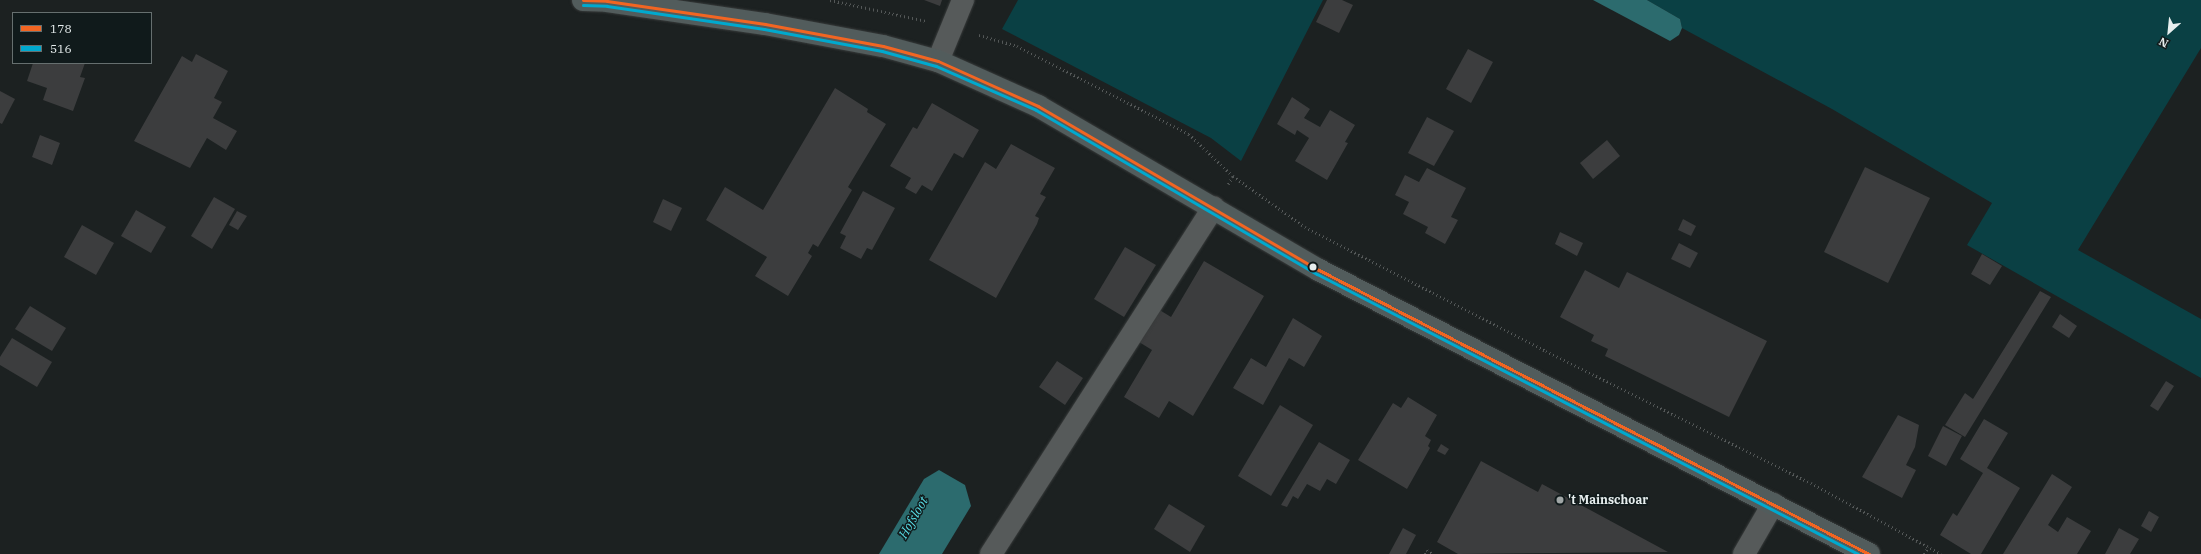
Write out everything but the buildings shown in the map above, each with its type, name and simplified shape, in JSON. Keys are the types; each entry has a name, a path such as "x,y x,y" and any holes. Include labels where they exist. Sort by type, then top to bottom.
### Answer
{"main road":[{"path":"582,0 765,24 883,46 938,61 1038,106 1214,207 1319,270 1869,554"}],"street":[{"path":"938,61 951,26 963,0"},
{"path":"991,554 1214,207"},
{"path":"1744,554 1773,504"}],"path":[{"path":"830,0 951,26 1017,46 1188,134 1234,176 1305,227 1553,355 1811,483 1941,554"},
{"path":"1924,554 1928,547"},
{"path":"1424,554 1427,550 1433,554"}],"shaded area":[{"path":"1018,0 1323,0 1241,161 1211,138 1002,29"},
{"path":"1647,0 2201,0 2201,48 2078,250 2201,319 2201,378 1967,245 1992,203 1832,109 1682,28 1680,19"}],"water":[{"path":"1593,0 1647,0 1680,19 1682,28 1679,35 1670,41"},
{"name":"Hofsloot","path":"939,470 965,485 971,506 942,554 879,554 924,479"}],"transit line":[{"name":"178","path":"583,0 607,1 765,24 883,46 938,61 1038,106 1319,270 1869,554"},
{"name":"516","path":"583,5 607,6 764,29 882,51 936,66 1036,110 1317,274 1858,554"}],"place":[{"name":"'t Mainschoar","path":"1560,500"}]}
